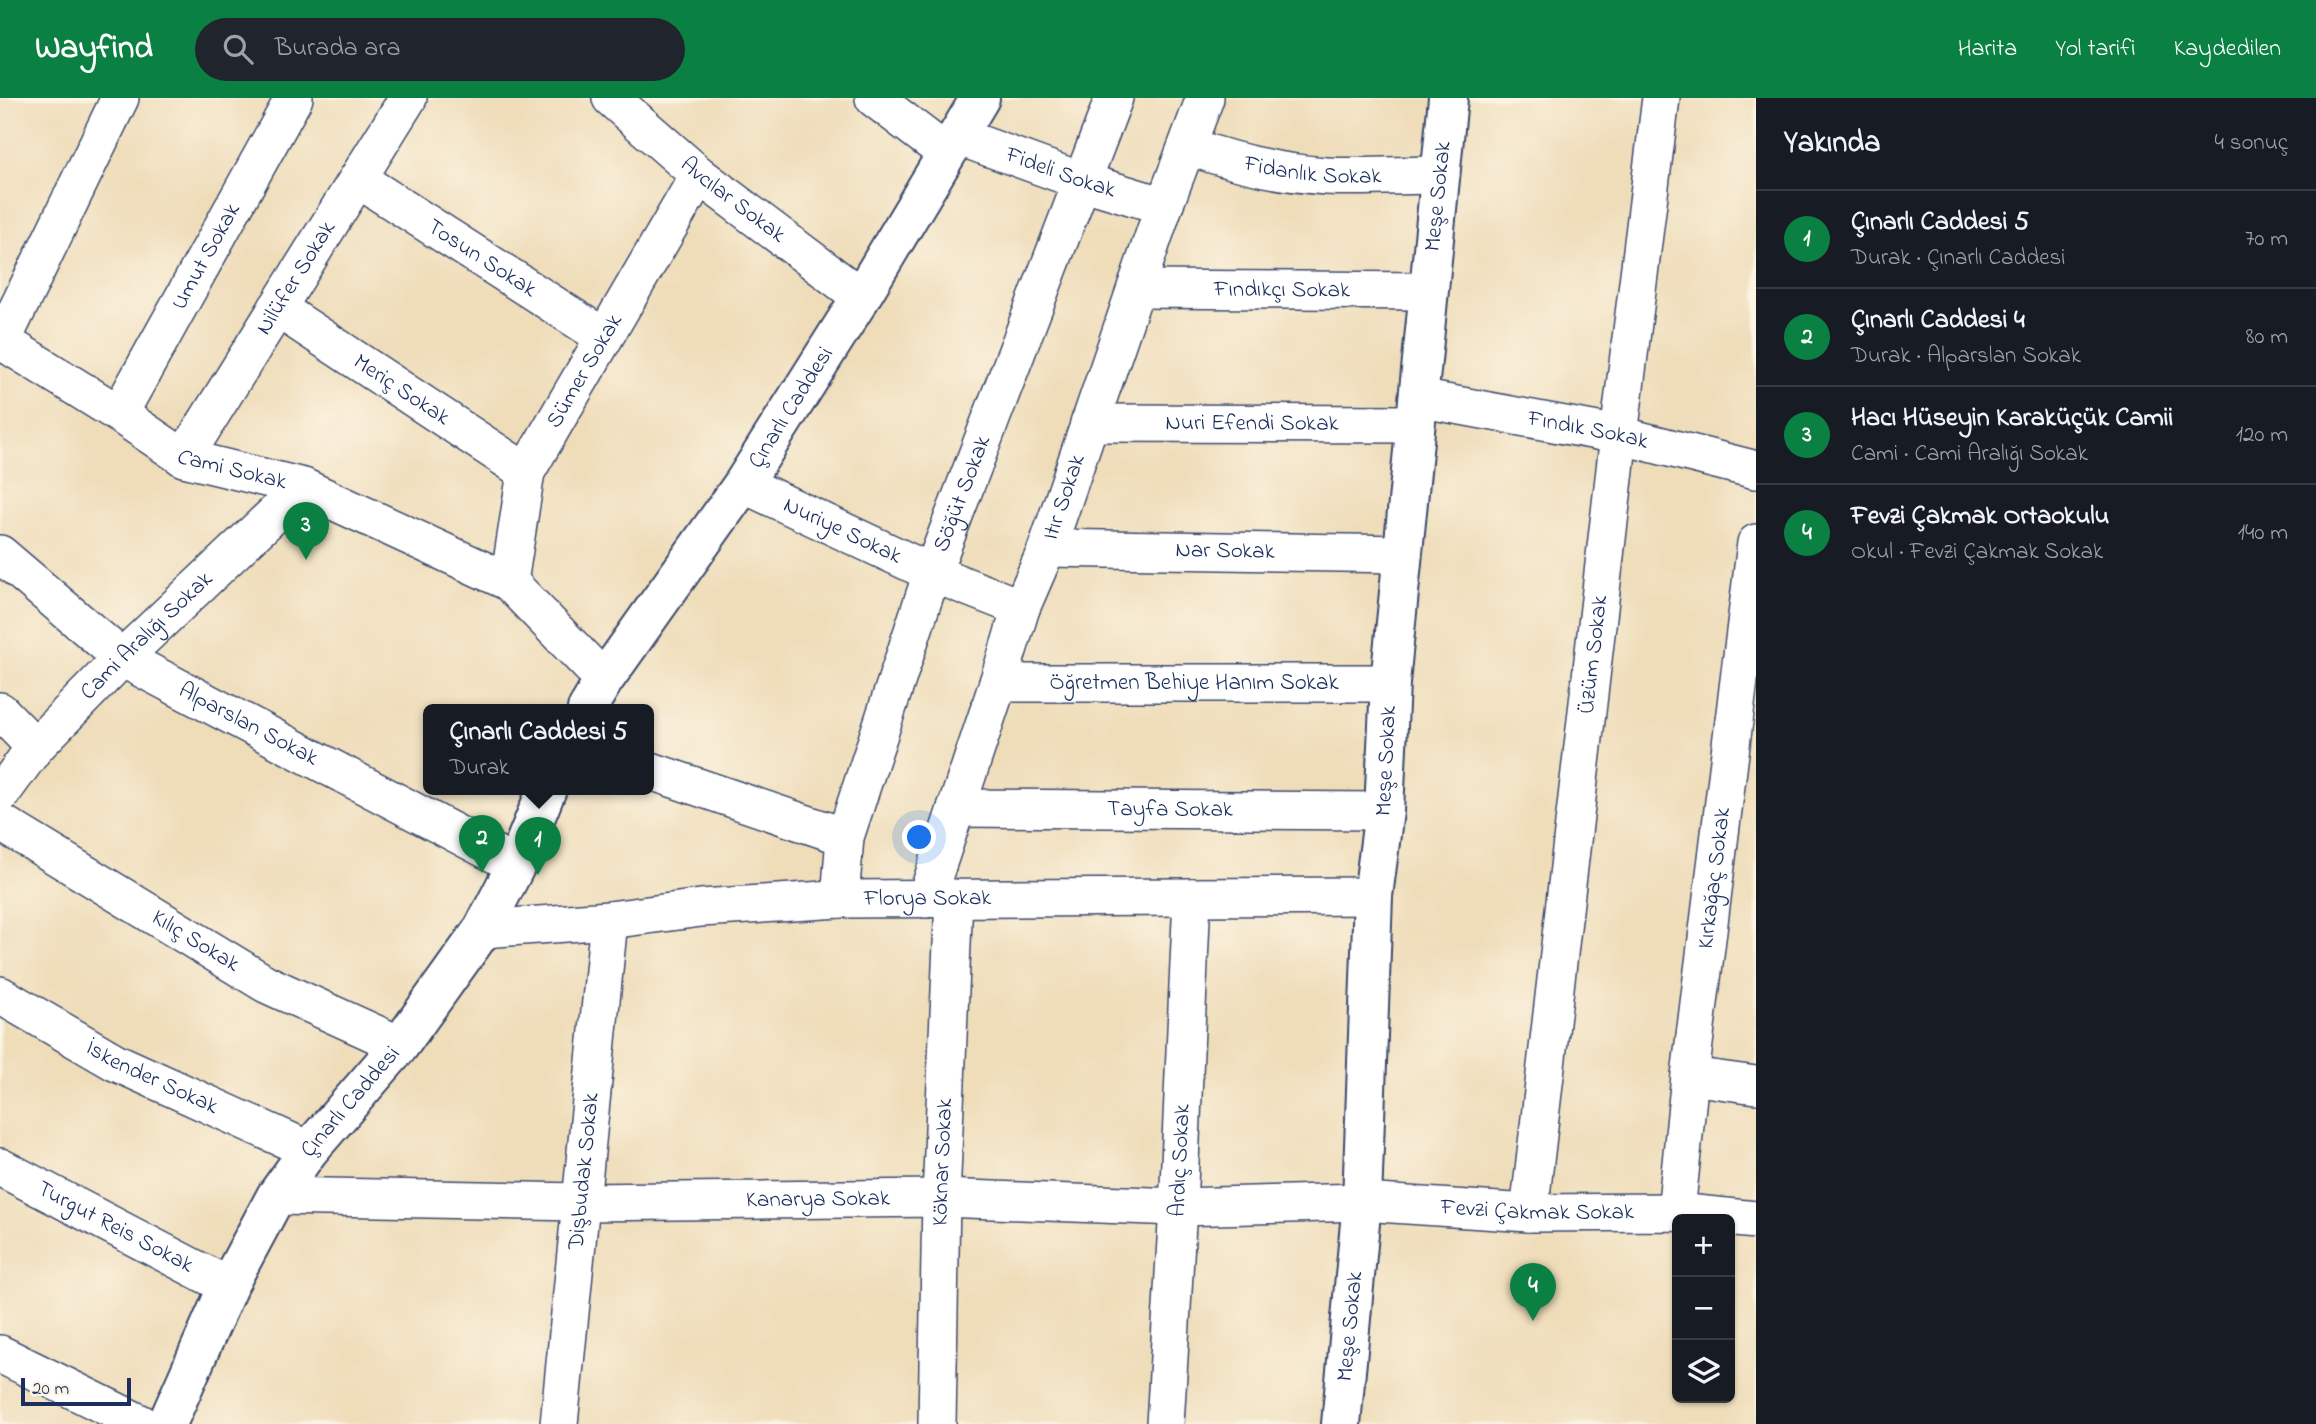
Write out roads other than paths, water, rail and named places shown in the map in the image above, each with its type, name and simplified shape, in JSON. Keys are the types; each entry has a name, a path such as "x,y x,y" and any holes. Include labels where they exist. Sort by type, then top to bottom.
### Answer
{"street":[{"path":"1,341 120,98"},
{"name":"Umut Sokak","path":"119,414 294,98"},
{"name":"Nilüfer Sokak","path":"184,458 408,98"},
{"name":"Avcılar Sokak","path":"611,98 699,175 861,296"},
{"name":"Fideli Sokak","path":"874,98 952,145 1164,206"},
{"name":"Çınarlı Caddesi","path":"596,694 743,484 861,296 980,98"},
{"name":"Söğüt Sokak","path":"840,898 845,837 932,573 1114,98"},
{"name":"Itır Sokak","path":"940,898 956,808 1021,608 1047,548 1164,206 1205,98"},
{"name":"Meşe Sokak","path":"1341,1424 1362,1202 1373,896 1384,811 1390,683 1448,98"},
{"name":"Üzüm Sokak","path":"1529,1213 1661,98"},
{"name":"Fidanlık Sokak","path":"1188,146 1220,158 1326,176 1441,175"},
{"name":"Sümer Sokak","path":"509,582 526,472 699,175"},
{"name":"Tosun Sokak","path":"358,179 604,337"},
{"name":"Fındıkçı Sokak","path":"1137,289 1429,291"},
{"name":"Meriç Sokak","path":"277,308 526,472"},
{"name":"Cami Sokak","path":"1,341 184,458 303,487 509,582 596,694"},
{"name":"Fındık Sokak","path":"1417,411 1619,435 1756,470"},
{"name":"Nuri Efendi Sokak","path":"1089,423 1417,411"},
{"name":"Nuriye Sokak","path":"743,484 932,573 1021,608"},
{"name":"Cami Aralığı Sokak","path":"0,795 35,747 122,658 303,487"},
{"name":"Kırkağaç Sokak","path":"1676,1212 1690,1076 1756,543"},
{"name":"Nar Sokak","path":"1047,548 1403,554"},
{"name":"Alparslan Sokak","path":"0,554 122,658 516,865"},
{"name":"Öğretmen Behiye Hanım Sokak","path":"998,683 1390,683"},
{"path":"0,711 35,747"},
{"path":"654,772 845,837"},
{"name":"Çınarlı Caddesi","path":"167,1424 229,1286 276,1196 309,1150 400,1045 483,929 516,865 545,795"},
{"name":"Tayfa Sokak","path":"956,808 1384,811"},
{"name":"Kılıç Sokak","path":"0,822 266,984 400,1045"},
{"name":"Florya Sokak","path":"483,929 840,898 1373,896"},
{"name":"Ardıç Sokak","path":"1165,1424 1192,897"},
{"name":"Köknar Sokak","path":"937,1424 940,898"},
{"name":"Dişbudak Sokak","path":"559,1424 609,920"},
{"name":"İskender Sokak","path":"0,995 116,1062 309,1150"},
{"path":"1690,1076 1756,1084"},
{"name":"Turgut Reis Sokak","path":"0,1167 229,1286"},
{"name":"Kanarya Sokak","path":"276,1196 581,1202 940,1198 1178,1207 1362,1202"},
{"name":"Fevzi Çakmak Sokak","path":"1362,1202 1529,1213 1676,1212 1756,1220"},
{"path":"0,1354 142,1424"}],"place":[{"name":"Hacı Hüseyin Karaküçük Camii","path":"306,560"},
{"name":"Çınarlı Caddesi 4","path":"482,873"},
{"name":"Çınarlı Caddesi 5","path":"538,875"},
{"name":"Fevzi Çakmak Ortaokulu","path":"1533,1321"}]}
